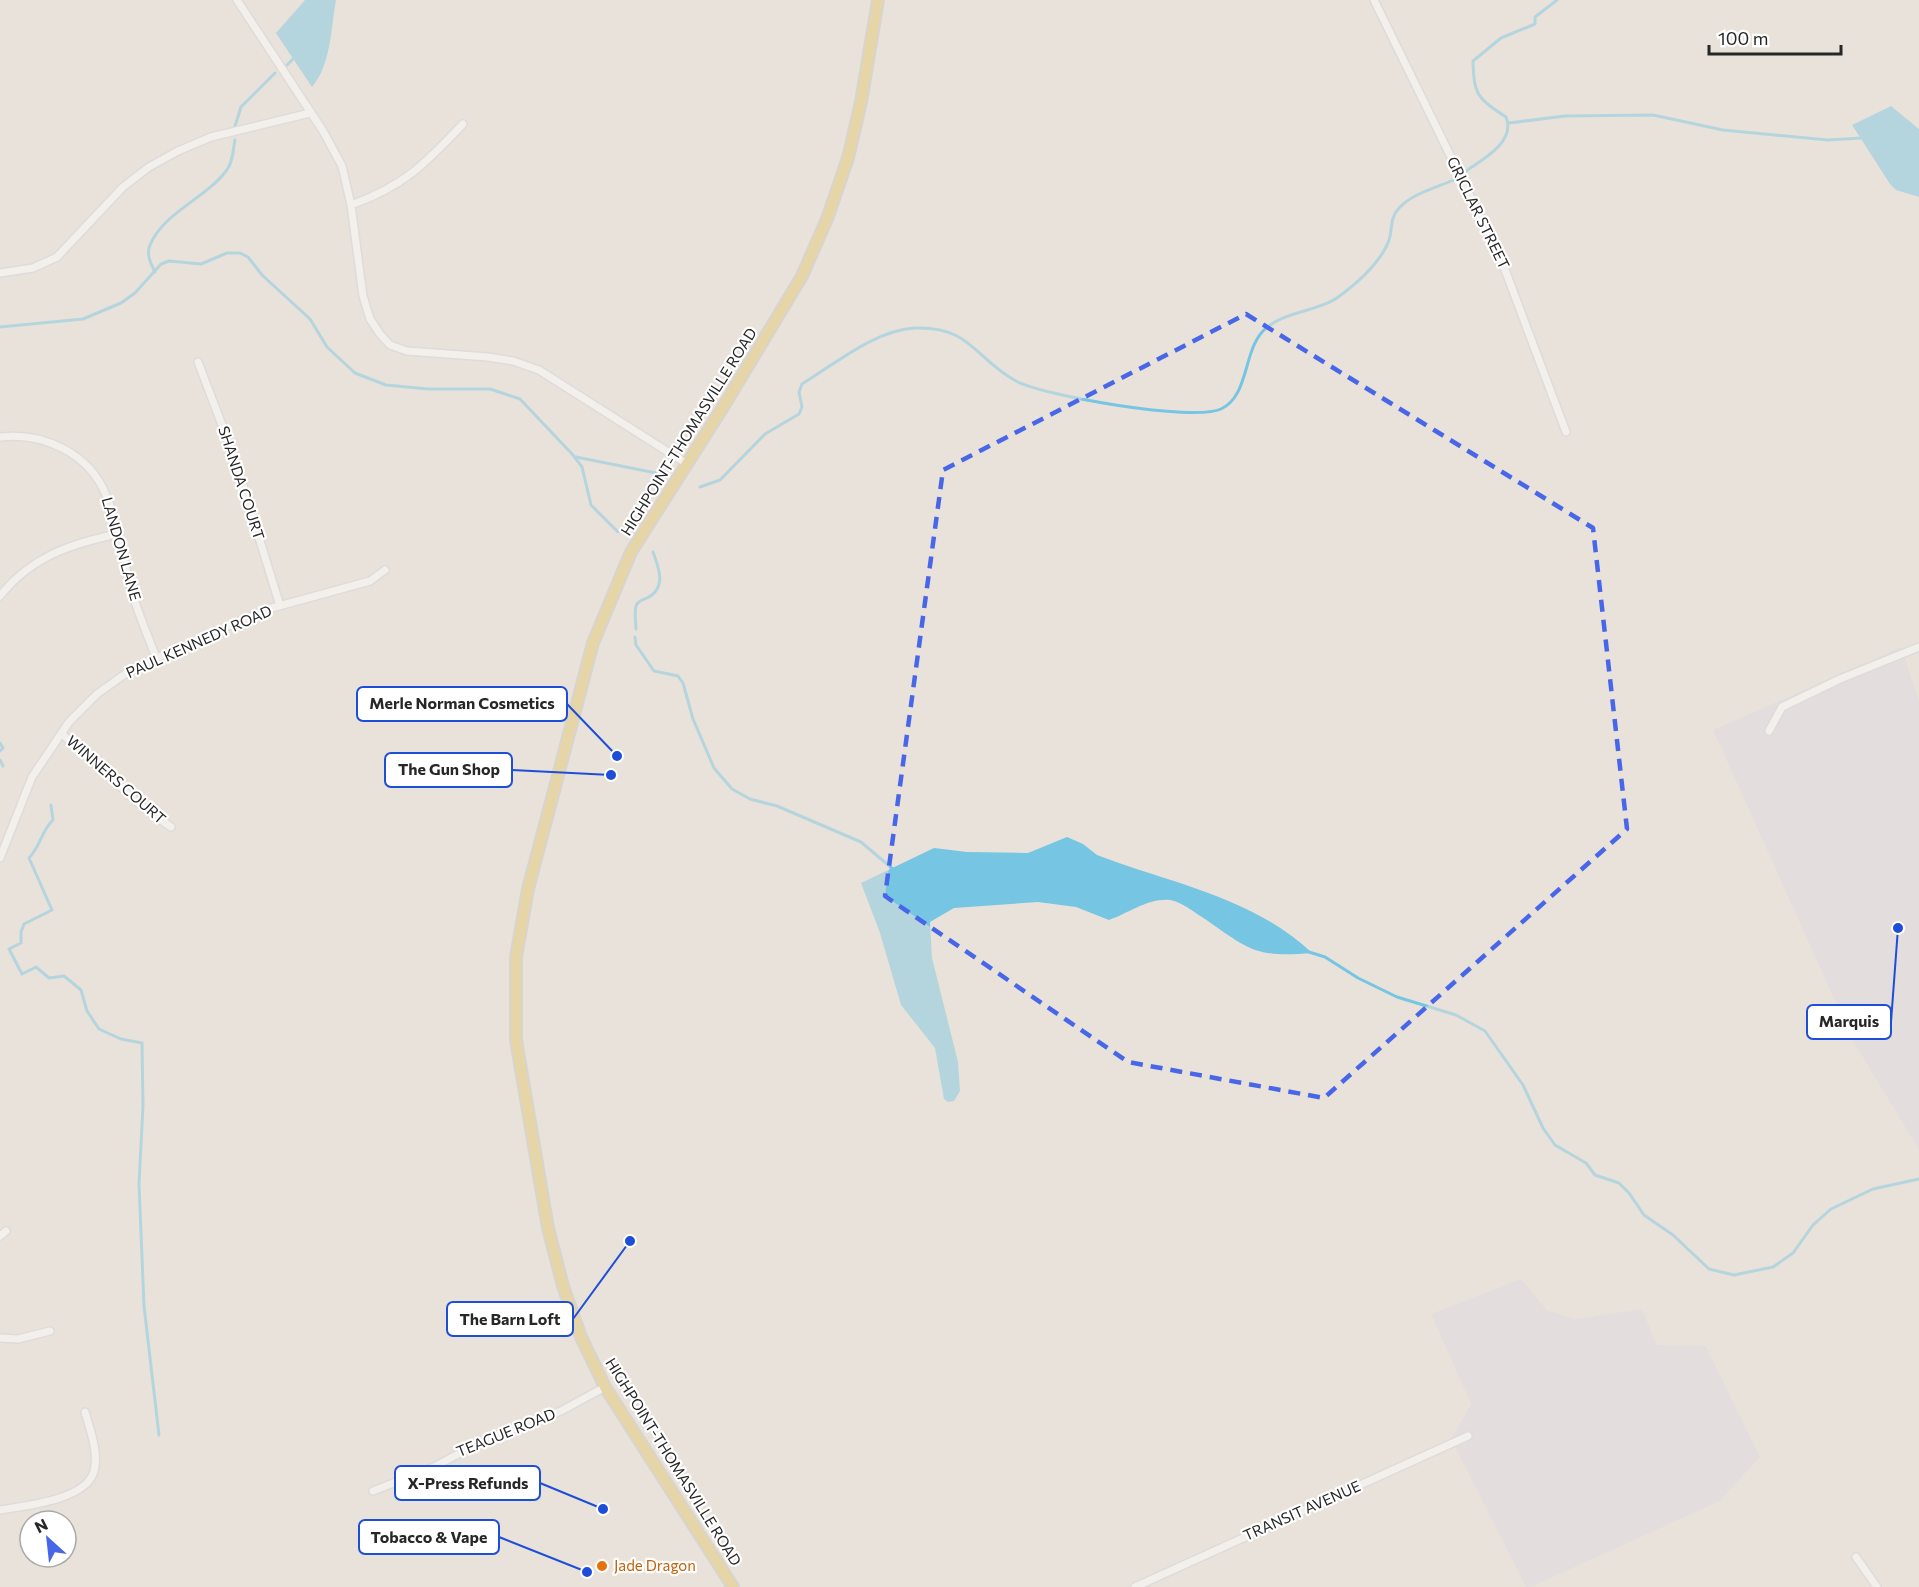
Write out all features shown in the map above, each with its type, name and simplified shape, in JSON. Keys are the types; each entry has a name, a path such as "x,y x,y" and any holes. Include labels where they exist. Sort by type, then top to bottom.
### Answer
{"main road":[{"name":"HIGHPOINT-THOMASVILLE ROAD","path":"733,1587 605,1387 581,1337 563,1286 548,1228 516,1040 516,957 528,889 593,643 631,552 802,276 827,219 848,158 878,0"}],"street":[{"path":"237,0 342,166 351,205 363,296 370,319 390,345 407,351 513,361 539,370 687,464"},
{"name":"GRICLAR STREET","path":"1374,0 1501,259 1523,312 1543,377 1566,432"},
{"path":"0,273 33,268 57,257 123,187 149,166 211,137 310,113"},
{"path":"351,205 388,192 405,180 463,124"},
{"name":"SHANDA COURT","path":"198,362 236,459 280,606"},
{"name":"LANDON LANE","path":"0,437 40,439 60,447 80,460 105,492 131,591 156,658"},
{"path":"0,596 20,574 40,558 78,542 117,534"},
{"name":"PAUL KENNEDY ROAD","path":"0,858 32,777 61,733 97,694 132,669 156,658 280,606 370,582 385,570"},
{"path":"1769,731 1782,707 1840,679 1919,647"},
{"name":"WINNERS COURT","path":"61,733 145,809 171,827"},
{"path":"0,1338 18,1339 50,1331"},
{"name":"TEAGUE ROAD","path":"373,1491 434,1467 488,1438 561,1411 605,1387"},
{"path":"0,1510 43,1504 78,1489 87,1481 94,1472 95,1446 85,1412"},
{"name":"TRANSIT AVENUE","path":"1136,1587 1468,1436"},
{"path":"1856,1557 1877,1587"}],"highlighted area":[{"path":"1246,314 1593,528 1627,829 1324,1098 1128,1062 885,896 943,470"}],"shaded area":[{"path":"1901,647 1919,700 1919,1150 1853,1041 1713,730"},
{"path":"1521,1279 1547,1310 1575,1319 1642,1309 1657,1345 1706,1346 1760,1457 1720,1501 1531,1587 1526,1587 1451,1439 1471,1404 1431,1314"}],"water":[{"path":"305,0 336,0 327,57 312,87 276,33"},
{"path":"1891,106 1919,129 1919,197 1896,190 1890,184 1852,125"},
{"path":"1067,837 1083,844 1097,855 1237,905 1289,934 1312,953 1277,954 1252,949 1187,907 1170,900 1154,901 1109,920 1076,907 1038,902 954,908 930,922 932,958 958,1062 960,1091 954,1101 948,1102 944,1099 935,1048 901,1005 880,933 861,883 934,848 967,852 1028,853"}],"waterway":[{"path":"1466,171 1496,149 1502,142 1508,126 1506,117 1479,95 1474,81 1473,61 1501,38 1535,24 1535,17 1557,0"},
{"path":"287,65 295,57"},
{"path":"235,126 241,107 275,73"},
{"path":"1509,123 1565,116 1653,115 1723,130 1828,140 1862,138"},
{"path":"155,272 149,252 156,233 226,171 235,140"},
{"path":"700,487 720,480 765,434 799,414 802,407 799,392 802,384 870,341 900,330 915,328 949,332 961,338 1016,381 1056,394 1151,410 1205,412 1221,409 1237,394 1252,350 1263,331 1281,319 1332,301 1347,290 1367,273 1383,252 1389,240 1393,217 1399,208 1418,194 1456,179"},
{"path":"0,327 83,319 121,303 135,293 161,264 169,261 201,264 227,253 240,253 248,257 262,275 310,319 327,347 355,373 386,385 428,389 490,389 520,399 582,467 591,505 618,532"},
{"path":"576,457 656,473"},
{"path":"636,629 637,604 653,594 659,583 659,571 653,552"},
{"path":"635,637 636,645 654,671 678,676 683,683 693,719 714,768 732,789 750,799 777,806 861,842 894,870"},
{"path":"0,743 3,748 0,751"},
{"path":"0,760 3,766"},
{"path":"51,805 53,820 29,858 52,910 24,924 21,943 9,949 22,974 36,967 49,978 64,976 81,990 87,1011 99,1029 121,1039 142,1043 143,1106 139,1184 144,1306 159,1435"},
{"path":"1309,952 1325,957 1358,978 1397,997 1456,1015 1485,1031 1523,1085 1543,1128 1555,1145 1586,1163 1595,1175 1619,1183 1644,1215 1673,1235 1709,1269 1734,1275 1773,1267 1793,1253 1813,1225 1831,1209 1873,1189 1919,1179"}],"place":[{"name":"Merle Norman Cosmetics","path":"617,756"},
{"name":"The Gun Shop","path":"611,775"},
{"name":"Marquis","path":"1898,928"},
{"name":"The Barn Loft","path":"630,1241"},
{"name":"X-Press Refunds","path":"603,1509"},
{"name":"Jade Dragon","path":"602,1566"},
{"name":"Tobacco & Vape","path":"587,1572"}]}
